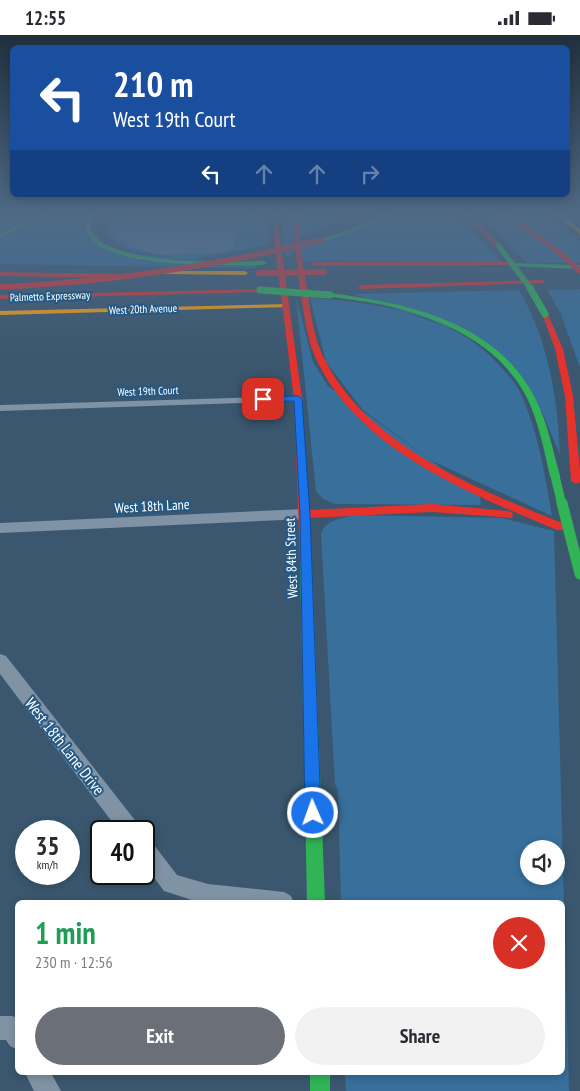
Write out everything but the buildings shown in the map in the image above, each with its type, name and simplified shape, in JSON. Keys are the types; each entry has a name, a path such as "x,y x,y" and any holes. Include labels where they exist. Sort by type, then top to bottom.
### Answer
{"main road":[{"path":"182,262 261,271 314,264 502,264 580,269"},
{"path":"0,278 97,275 193,262"},
{"name":"West 84th Street","path":"280,262 298,399 305,514 316,900"},
{"path":"299,262 312,335 325,370 346,399 375,427 416,457 486,495 561,527"},
{"path":"511,262 528,285 545,314 559,349 570,396 576,486"},
{"path":"354,276 580,269"},
{"name":"Palmetto Expressway","path":"0,297 260,290 329,282 580,269"},
{"name":"Palmetto Expressway","path":"0,278 261,271 329,282 552,281"},
{"path":"329,282 374,300 418,311 453,325 492,350 514,371 526,389 538,417 580,574"},
{"name":"West 20th Avenue","path":"0,313 287,305"},
{"path":"305,514 448,507 496,513 561,527 579,528 580,570"},
{"path":"320,1075 320,1091"}],"street":[{"name":"West 19th Court","path":"0,408 298,399"},
{"name":"West 18th Lane","path":"0,528 305,514"},
{"name":"West 18th Lane Drive","path":"0,661 123,820"},
{"path":"155,863 171,884 208,894 259,900"},
{"path":"0,1028 12,1027 15,1032"},
{"path":"38,1075 48,1091"}],"shaded area":[{"path":"0,262 218,262 255,266 254,268 0,264"},
{"path":"526,262 580,262 580,263"},
{"path":"580,289 580,368 561,314 547,290"},
{"path":"519,290 537,329 550,370 557,412 560,455 542,412 482,339 354,294"},
{"path":"296,297 313,362 328,386 480,496 481,505 335,504 323,499 316,491"},
{"path":"310,298 391,308 417,315 466,337 487,353 516,384 532,422 547,485 552,516 432,461 363,410 326,362"},
{"path":"355,515 502,518 554,531 562,840 520,840 520,885 563,885 564,900 341,900 338,790 335,784 321,534 330,522"},
{"path":"565,942 569,1091 346,1091 345,1075 565,1075"}],"traffic: fast":[{"path":"199,262 264,263"},
{"path":"511,262 528,284 545,314"},
{"path":"511,264 580,267"},
{"path":"260,290 330,295"},
{"path":"330,295 386,303 414,310 440,319 465,331 488,347 509,366 532,399 544,431 555,476"},
{"path":"555,476 580,574"},
{"path":"306,562 316,900"},
{"path":"320,1075 320,1091"}],"traffic: slow":[{"path":"167,273 245,273"},
{"path":"0,313 287,305"}],"traffic: jam":[{"path":"0,287 122,278 224,262"},
{"path":"280,262 298,399 306,562"},
{"path":"300,262 307,313 316,350 338,389 363,416 392,441 459,482 561,527"},
{"path":"570,262 580,271"},
{"path":"314,264 511,264"},
{"path":"258,273 324,272"},
{"path":"0,274 116,276"},
{"path":"361,287 542,282"},
{"path":"0,297 260,290"},
{"path":"545,314 559,349 569,396 576,481"},
{"path":"305,514 432,508 508,515"}],"route":[{"path":"263,399 298,399 305,514 313,813"}]}
